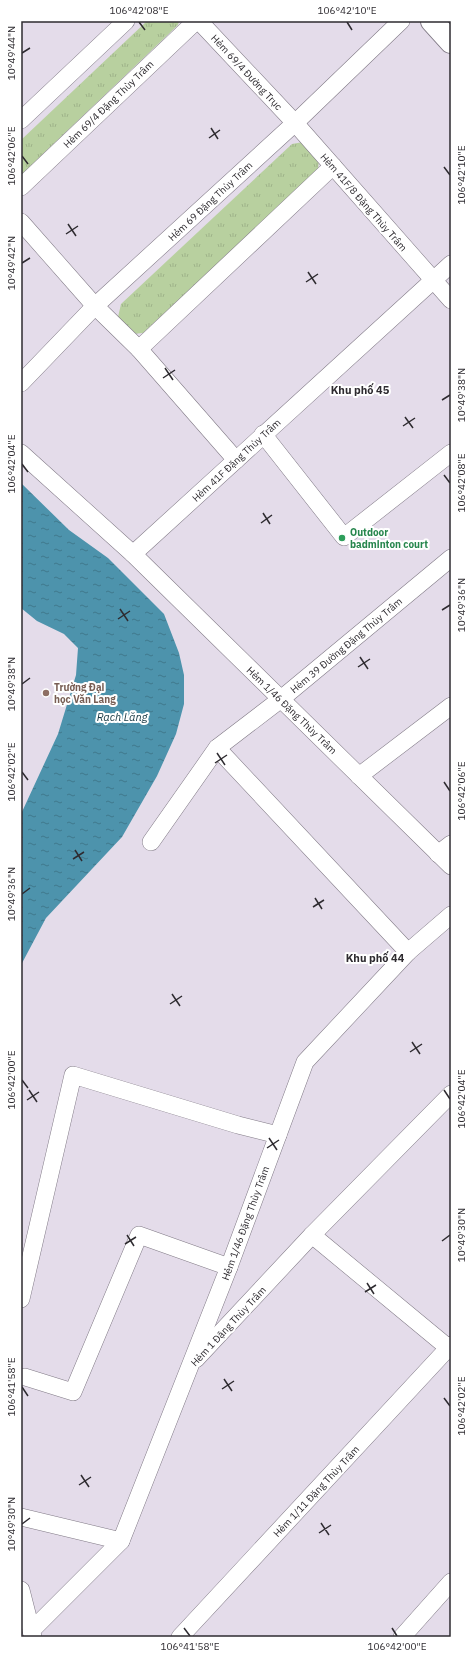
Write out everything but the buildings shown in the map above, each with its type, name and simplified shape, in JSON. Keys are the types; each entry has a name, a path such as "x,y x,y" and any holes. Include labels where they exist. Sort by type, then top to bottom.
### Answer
{"main road":[{"path":"432,21 451,42"}],"street":[{"path":"21,120 126,21"},
{"name":"Hẻm 69/4 Đường Trục","path":"198,21 295,123"},
{"name":"Hẻm 69/4 Đặng Thùy Trâm","path":"21,187 198,21"},
{"name":"Hẻm 69 Đặng Thùy Trâm","path":"21,383 95,306 295,123 401,21"},
{"name":"Hẻm 41F/8 Đặng Thùy Trâm","path":"295,123 451,300"},
{"path":"139,348 333,166"},
{"path":"21,222 95,306 139,348 236,460"},
{"name":"Hẻm 41F Đặng Thùy Trâm","path":"133,554 451,264"},
{"path":"263,434 344,537 451,453"},
{"path":"21,453 133,554"},
{"name":"Hẻm 1/46 Đặng Thùy Trâm","path":"133,554 359,776 445,849 451,866"},
{"name":"Hẻm 39 Đường Đặng Thùy Trâm","path":"151,842 217,748 281,699 451,558"},
{"path":"359,776 451,706"},
{"path":"217,748 408,952"},
{"name":"Hẻm 1/46 Đặng Thùy Trâm","path":"190,1367 229,1267 305,1062 408,952 451,914"},
{"path":"21,1299 73,1075 238,1125 278,1134"},
{"name":"Hẻm 1 Đặng Thùy Trâm","path":"32,1634 122,1541 190,1367 312,1235 451,1094"},
{"path":"25,1377 73,1392 139,1235 229,1267"},
{"path":"312,1235 450,1348"},
{"name":"Hẻm 1/11 Đặng Thùy Trâm","path":"180,1637 450,1348"},
{"path":"21,1517 122,1541"},
{"path":"402,1637 451,1582"},
{"path":"21,1590 32,1634"}],"green space":[{"path":"147,21 179,21 178,25 21,175 21,140"},
{"path":"303,142 319,159 318,170 143,333 133,334 118,317 121,304 292,144"}],"water":[{"name":"Rạch Lăng","path":"21,483 69,530 108,558 164,614 179,653 184,675 184,704 176,734 157,776 122,837 46,918 21,965 21,814 58,734 76,675 78,648 64,634 37,621 21,608"}],"place":[{"name":"Outdoor badminton court","path":"342,538"},
{"name":"Trường Đại học Văn Lang","path":"46,693"}],"district":[{"name":"Khu phố 45","path":"360,390"},
{"name":"Khu phố 44","path":"375,958"}]}
